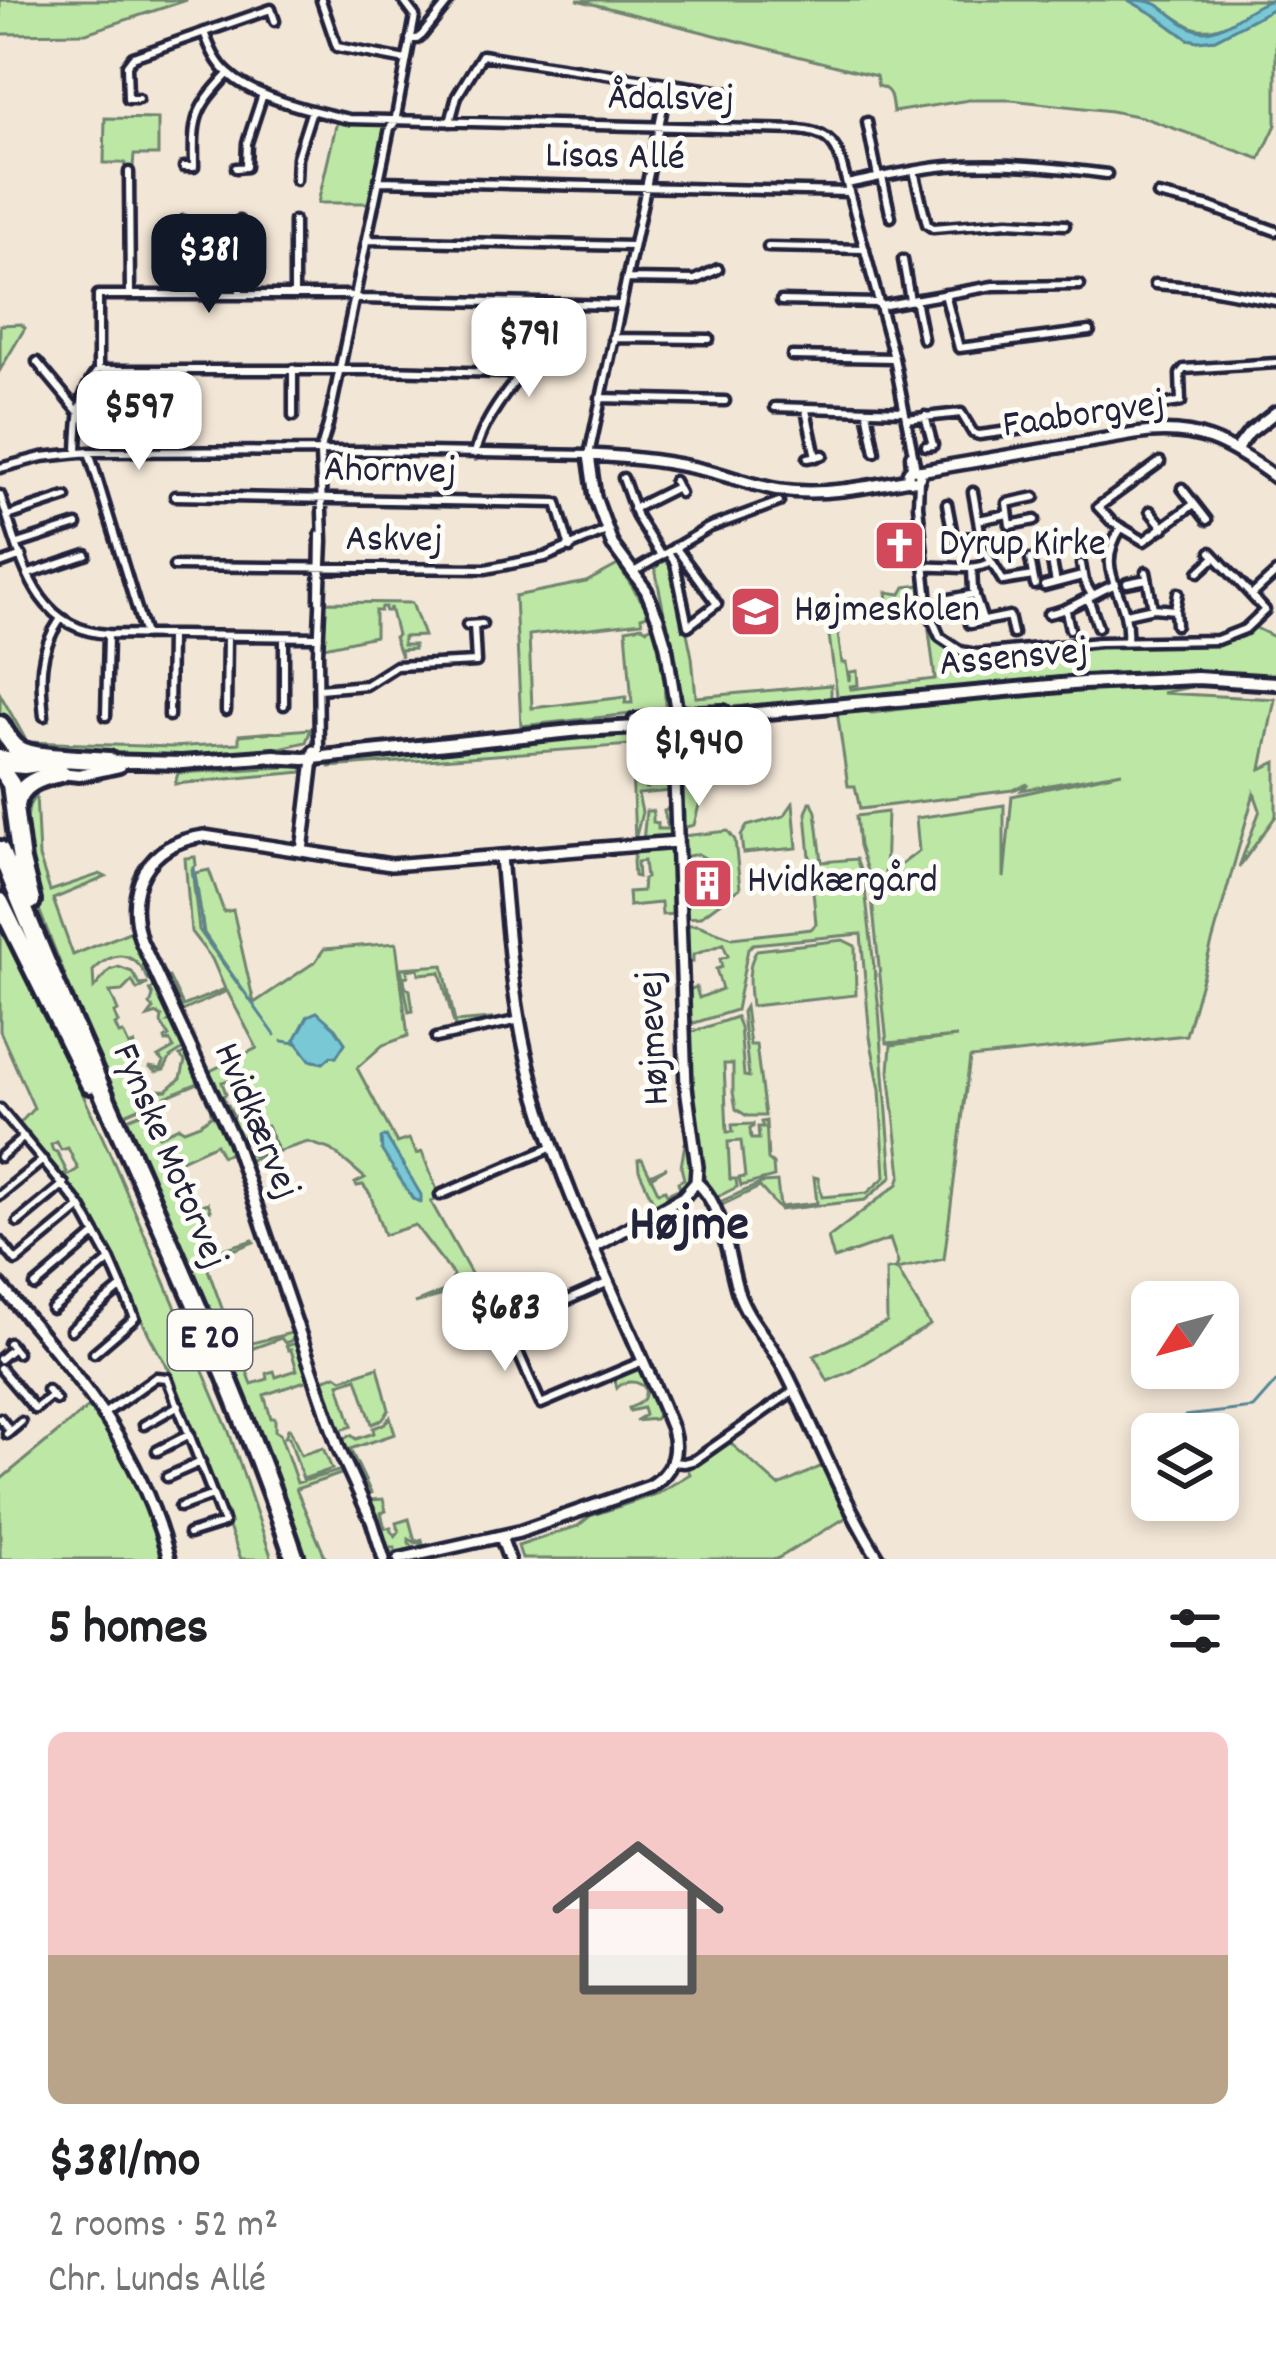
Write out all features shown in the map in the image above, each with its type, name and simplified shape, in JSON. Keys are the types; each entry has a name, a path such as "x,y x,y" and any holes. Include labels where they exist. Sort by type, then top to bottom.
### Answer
{"highway":[{"path":"0,728 0,753"},
{"path":"0,728 24,752 108,761"},
{"path":"0,767 10,784 29,895 80,1037"},
{"path":"18,837 20,791 61,773"},
{"name":"Fynske Motorvej","path":"0,850 209,1336 262,1467 291,1559"},
{"name":"Fynske Motorvej","path":"0,872 291,1559"},
{"path":"0,902 95,1094"}],"main road":[{"name":"Assensvej","path":"0,753 80,775 133,764 292,760 1083,683 1196,677 1276,682"},
{"name":"Assensvej","path":"580,730 673,720"},
{"name":"Assensvej","path":"0,767 133,764"}],"street":[{"path":"321,0 337,47 406,60"},
{"path":"302,851 317,754 323,450 415,16 403,0"},
{"path":"410,39 419,38 449,0"},
{"path":"138,99 128,99 130,58 271,9 275,22"},
{"path":"184,167 194,167 194,127 200,107 228,74 204,32"},
{"path":"450,122 459,92 482,56 730,93"},
{"name":"Ådalsvej","path":"228,74 263,93 350,119 818,133 836,148 894,358 910,445 931,620 940,637 961,651 977,654 1070,644 1210,641 1230,637 1265,610 1252,596"},
{"name":"Højmevej","path":"668,84 591,457 592,487 606,531 652,606 663,632 671,676 686,1088 698,1167 694,1186"},
{"path":"236,167 246,167 247,143 263,93"},
{"path":"296,180 297,157 312,110"},
{"path":"867,122 890,217"},
{"name":"Lisas Allé","path":"378,181 848,188 914,171 1012,164 1107,175"},
{"path":"914,171 930,227 1007,222 1065,225"},
{"path":"129,172 130,295"},
{"path":"1158,195 1233,214 1276,231"},
{"path":"294,220 294,296"},
{"path":"184,221 185,295"},
{"path":"239,221 240,295"},
{"path":"367,240 632,246"},
{"path":"767,247 865,249"},
{"path":"903,260 923,339"},
{"path":"626,279 695,280 718,269"},
{"path":"1155,284 1276,301"},
{"path":"782,301 880,304 1001,286 1080,285"},
{"path":"945,293 959,348 1090,332"},
{"path":"77,453 78,410 98,370 98,295 347,295 620,305"},
{"path":"475,454 485,427 551,335"},
{"path":"613,338 709,339"},
{"path":"792,356 894,358"},
{"path":"37,362 78,410"},
{"path":"1132,409 1181,402 1184,369 1276,363"},
{"path":"293,369 293,416"},
{"path":"98,370 506,373 519,379"},
{"path":"66,396 83,395"},
{"path":"601,398 725,401"},
{"path":"775,407 926,416 961,413 979,435 1047,426"},
{"path":"806,410 816,456"},
{"path":"867,411 875,452"},
{"path":"1236,449 1276,412"},
{"path":"926,416 933,445 926,446"},
{"name":"Faaborgvej","path":"0,467 89,452 323,450 591,457 653,460 780,490 809,492 1160,431 1205,436 1236,449 1276,478"},
{"path":"89,452 145,635"},
{"path":"1160,462 1098,507 1120,528 1144,541 1194,504"},
{"path":"623,478 634,509 717,604 688,626 668,552"},
{"path":"634,509 677,487"},
{"path":"1182,488 1207,520"},
{"path":"973,492 980,535 1003,581 1056,583 1082,576"},
{"path":"0,495 43,603 78,630 319,638"},
{"name":"Ahornvej","path":"175,496 556,503 570,548"},
{"path":"8,516 66,497"},
{"path":"1035,497 1007,503 1010,525 1035,520"},
{"path":"634,576 730,518 779,502"},
{"path":"947,505 954,542 980,535"},
{"path":"1150,512 1164,528"},
{"path":"978,520 1008,514"},
{"path":"18,544 77,525"},
{"path":"1120,528 1108,557 1126,614 1126,641"},
{"name":"Askvej","path":"174,566 479,569 523,563 606,531"},
{"path":"1048,541 1056,583"},
{"path":"1199,572 1213,554 1252,596 1276,573"},
{"path":"29,574 86,555"},
{"path":"0,564 22,556"},
{"path":"1030,559 1037,582"},
{"path":"925,567 972,568 991,562"},
{"path":"1081,564 1098,627"},
{"path":"972,568 983,621"},
{"path":"1127,583 1147,576 1153,608"},
{"path":"1048,614 1066,611 1116,584"},
{"path":"1176,625 1178,593"},
{"path":"944,600 974,594"},
{"path":"1126,614 1153,608 1174,610"},
{"path":"1066,611 1070,629"},
{"path":"970,624 1009,616 1013,634"},
{"path":"44,716 41,659 60,620"},
{"path":"318,689 366,685 397,666 476,662 475,625"},
{"path":"106,716 108,634"},
{"path":"169,716 170,635"},
{"path":"226,711 227,636"},
{"path":"284,637 284,705"},
{"name":"Hvidkærvej","path":"383,1559 372,1521 339,1449 234,1141 141,941 135,898 143,874 159,854 183,840 218,837 391,865 677,842"},
{"path":"398,1559 501,1537 650,1486 664,1475 675,1449 674,1434 553,1147 520,1019 501,856"},
{"path":"436,1038 520,1019"},
{"path":"0,1109 81,1207 136,1318 94,1352"},
{"path":"0,1156 24,1137"},
{"path":"440,1195 553,1147"},
{"path":"0,1195 43,1160"},
{"path":"18,1222 64,1184"},
{"path":"594,1247 694,1186 711,1203 742,1303 778,1357 879,1559"},
{"path":"0,1241 16,1261 81,1207"},
{"path":"35,1286 96,1234"},
{"path":"52,1309 110,1260"},
{"path":"609,1282 507,1327 541,1404 643,1361"},
{"path":"0,1285 105,1413 139,1474 169,1559"},
{"path":"71,1330 122,1287"},
{"path":"0,1358 13,1348"},
{"path":"0,1368 35,1409 52,1395"},
{"path":"105,1413 160,1376 167,1378 224,1523 189,1534"},
{"path":"672,1462 694,1460 795,1390"},
{"path":"144,1425 178,1405"},
{"path":"0,1418 9,1432 21,1422"},
{"path":"157,1451 190,1434"},
{"path":"166,1478 201,1462"},
{"path":"180,1507 214,1495"},
{"path":"501,1537 509,1559"}],"green space":[{"path":"0,0 187,0 86,33 0,34"},
{"path":"577,0 1128,0 1198,41 1215,39 1276,7 1276,125 1260,159 1142,117 1111,111 969,100 893,112 890,95 878,86 876,76"},
{"path":"1146,0 1268,0 1230,23 1198,29"},
{"path":"105,118 158,119 158,155 134,155 133,167 104,163"},
{"path":"337,121 385,129 369,203 318,203"},
{"path":"0,325 25,328 0,370"},
{"path":"666,559 673,565 696,697 831,685 831,702 683,709 655,568"},
{"path":"618,565 650,614 641,617 642,622 529,635 532,708 626,697 625,703 632,703 626,629 656,624 664,661 665,707 521,726 515,596 586,582"},
{"path":"921,585 923,605 889,608 887,592 901,594 905,587"},
{"path":"324,602 412,603 424,636 403,637 403,645 414,645 414,649 400,650 401,657 390,607 385,611 381,607 375,611 375,636 322,651"},
{"path":"1254,627 1276,638 1276,678 1206,671 838,703 829,635 838,634 849,681 850,672 857,671 858,685 851,689 935,679 929,631 958,653 976,657 1101,645 1226,642"},
{"path":"1205,684 1162,693 1275,699 1261,769 1276,762 1276,816 1239,867 1260,810 1254,793 1186,1035 970,1058 944,1259 897,1269 930,1325 828,1381 814,1356 887,1322 886,1270 896,1269 898,1263 890,1239 834,1259 828,1238 898,1184 891,1045 957,1037 887,1043 870,880 856,816 887,812 885,877 919,851 916,818 1004,805 1004,878 1012,796 1122,772 1022,790 1028,784 1013,790 860,809 855,786 848,786 837,711 855,708 872,713 1038,694"},
{"path":"0,694 27,742 171,747 239,743 239,735 311,729 306,742 262,752 132,759 21,748 0,718"},
{"path":"665,729 670,738 671,771 652,773 665,769 664,750 642,746 634,751 635,769 645,788 649,778 670,776 672,791 638,794 642,812 635,840 631,745 330,767 330,760"},
{"path":"705,733 698,746 700,801 694,825 682,828 681,736"},
{"path":"304,766 302,772 175,784 178,773"},
{"path":"36,794 39,857 50,891 100,874 106,877 53,899 73,955 134,930 156,982 149,981 138,964 125,956 110,958 93,971 94,988 119,967 132,972 140,985 148,984 137,990 132,981 122,991 110,992 118,1011 114,1013 119,1034 123,1033 129,1046 134,1044 124,1056 130,1071 144,1086 167,1090 181,1078 185,1061 180,1056 188,1052 203,1081 120,1116 31,889 23,846 29,806"},
{"path":"672,797 672,836 643,842 646,811 653,811 658,829 668,829 664,811"},
{"path":"810,802 816,812 822,862 856,859 864,880 892,1177 865,1200 780,1210 760,1187 722,1205 762,1183 777,1182 780,1207 817,1203 814,1177 822,1197 867,1193 885,1177 861,934 753,944 736,1010 694,1023 689,1019 687,991 696,987 699,998 722,989 716,969 722,967 720,959 728,956 723,944 693,955 693,962 686,961 685,925 732,938 811,929 816,924 806,813"},
{"path":"793,803 797,848 743,853 741,836 747,826 784,816"},
{"path":"728,831 735,840 740,888 700,917 686,918 683,863 691,873 693,894 712,889 710,880 714,879 707,869 694,872 705,858 698,854 683,857 682,836"},
{"path":"670,846 674,914 662,915 661,903 629,906 628,892 642,891 646,878 644,861 637,862 638,877 634,876 637,848"},
{"path":"195,857 192,869 199,930 243,991 204,933 195,873 209,870 224,912 233,910 254,1003 315,962 324,949 396,943 408,1036 383,1045 357,1068 397,1143 409,1139 417,1154 422,1152 440,1198 431,1202 479,1288 484,1330 463,1336 447,1294 415,1303 451,1288 453,1275 415,1225 384,1235 370,1194 355,1183 365,1178 332,1150 308,1142 246,1164 242,1153 246,1151 254,1157 277,1149 267,1126 250,1131 239,1146 223,1106 228,1105 234,1117 250,1107 229,1080 222,1082 226,1094 221,1102 206,1073 257,1048 227,991 178,1013 159,972 160,968 169,977 183,1006 225,989 212,959 191,932 185,858","holes":["317,1012 345,1043 336,1057 323,1063 313,1061 295,1040 308,1016"]},
{"path":"0,920 111,1156 229,1432 272,1559 241,1559 169,1369 104,1241 64,1178 78,1169 68,1148 61,1150 57,1142 51,1145 67,1172 61,1176 19,1124 34,1108 0,1031"},
{"path":"843,940 855,946 856,995 751,1006 750,970 757,950"},
{"path":"443,965 455,1022 490,1022 455,1027 440,972 419,974 418,968 407,970 404,977 413,1011 409,1012 401,968"},
{"path":"157,986 174,1018 169,1022 175,1022 187,1047 171,1057 164,1070 156,1072 149,1067 161,1069 164,1062 158,1057 174,1048 166,1042 169,1036 162,1017 148,1017 154,1009 150,990"},
{"path":"745,1007 750,1045 756,1045 765,1116 747,1116 736,1109 733,1064 724,1064 727,1132 733,1132 732,1125 753,1124 751,1139 759,1139 758,1127 766,1121 774,1177 741,1186 739,1178 745,1177 741,1141 728,1142 730,1179 736,1179 737,1187 717,1197 702,1180 689,1033 736,1017 744,1076 749,1077"},
{"path":"211,1106 234,1152 222,1156 216,1144 168,1166 186,1211 208,1203 211,1210 205,1213 217,1251 254,1242 205,1261 236,1347 295,1332 298,1338 285,1343 281,1338 240,1353 252,1384 268,1379 267,1373 274,1371 276,1377 297,1370 286,1346 299,1342 311,1379 264,1395 297,1483 344,1473 296,1489 326,1559 304,1559 144,1156 138,1157 122,1121 147,1111 159,1136 200,1124 211,1116"},
{"path":"689,1140 693,1168 688,1186 669,1202 647,1208 645,1204 653,1201 638,1160 642,1159 650,1175 667,1167 651,1177 658,1192 667,1194 680,1188 678,1182 684,1179 681,1167"},
{"path":"378,1367 389,1410 372,1424 357,1378 339,1384 352,1426 338,1431 320,1382"},
{"path":"635,1367 642,1369 661,1412 655,1419 635,1421 645,1415 643,1408 630,1411 643,1399 642,1385 630,1382 617,1388 614,1376"},
{"path":"92,1404 134,1478 163,1559 0,1559 0,1480"},
{"path":"390,1417 395,1434 350,1449 371,1493 366,1496 340,1441 374,1433 373,1428"},
{"path":"288,1429 301,1455 323,1448 332,1469 303,1479 289,1437 285,1437"},
{"path":"728,1441 779,1486 822,1466 847,1517 777,1559 522,1559 518,1546 657,1494 690,1474 688,1470"},
{"path":"383,1499 385,1528 396,1536 396,1523 409,1519 415,1541 422,1540 424,1548 419,1547 421,1542 416,1543 409,1539 415,1548 395,1552 391,1547 393,1553 388,1554 369,1504"}],"water":[{"path":"1128,0 1156,4 1186,25 1206,31 1258,5 1276,0 1276,7 1215,39 1198,41"},
{"path":"317,1012 345,1043 336,1057 323,1063 310,1060 295,1040 308,1016"},
{"path":"386,1136 421,1202 413,1199 382,1151 381,1138"}],"waterway":[{"path":"193,868 203,934 275,1035"},
{"path":"282,1041 296,1043"},
{"path":"1210,1413 1253,1408 1276,1382"}],"place":[{"name":"Dyrup Kirke","path":"900,546"},
{"name":"Højmeskolen","path":"755,612"},
{"name":"Hvidkærgård","path":"708,883"}],"district":[{"name":"Højme","path":"689,1228"}]}
